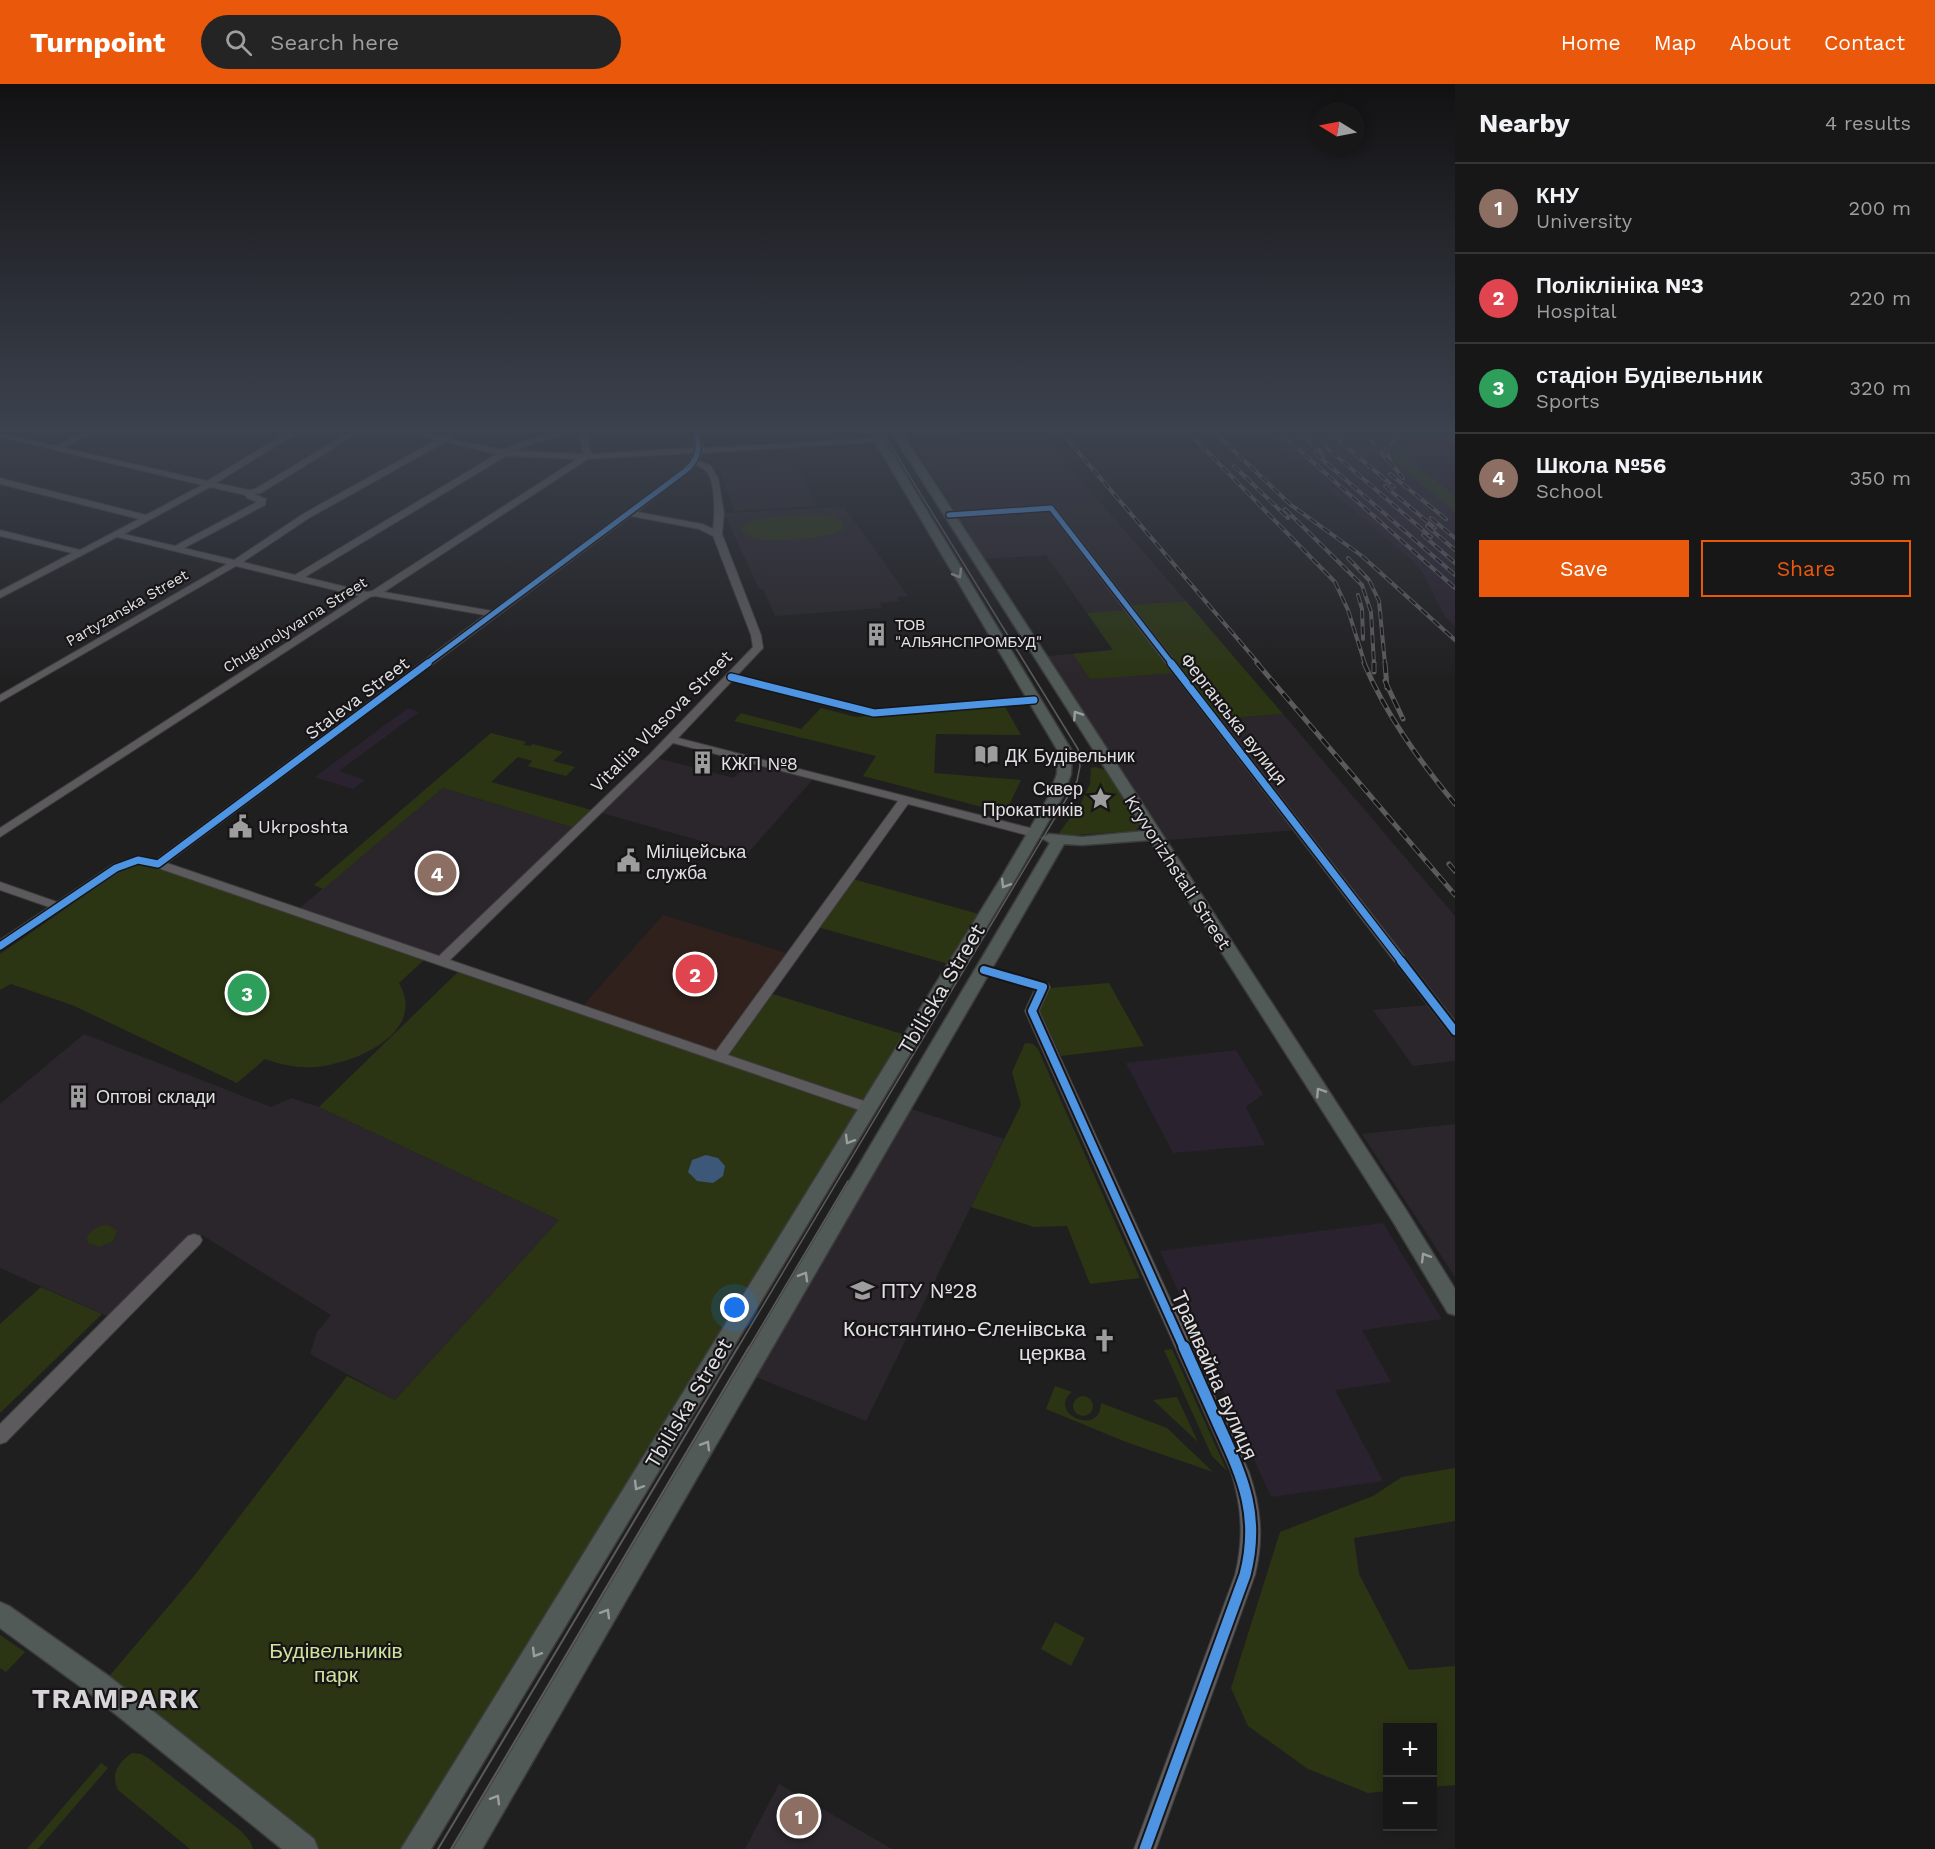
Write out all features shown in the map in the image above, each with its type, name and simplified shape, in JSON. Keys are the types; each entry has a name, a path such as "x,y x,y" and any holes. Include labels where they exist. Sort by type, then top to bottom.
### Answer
{"main road":[{"path":"924,515 1065,751 1066,761 1062,783 1034,833 1059,840 1082,841 1154,835"},
{"name":"Kryvorizhstali Street","path":"949,515 1400,1215 1455,1307"},
{"name":"Tbiliska Street","path":"415,1849 1034,833"},
{"name":"Tbiliska Street","path":"466,1849 748,1374 1059,840"},
{"path":"0,1614 101,1686 289,1845"}],"street":[{"path":"137,515 147,518"},
{"path":"0,596 152,515"},
{"path":"176,549 237,515"},
{"name":"Partyzanska Street","path":"0,699 237,562 307,515"},
{"path":"298,577 400,515"},
{"name":"Chugunolyvarna Street","path":"0,832 495,515"},
{"name":"Staleva Street","path":"158,864 626,515"},
{"path":"641,515 702,527 717,534"},
{"name":"Vitaliia Vlasova Street","path":"441,961 670,739 758,648 756,636 717,534 720,515"},
{"name":"Ферганська вулиця","path":"1057,515 1455,1031"},
{"path":"0,533 82,553"},
{"path":"118,535 371,594 494,614"},
{"path":"670,739 1034,833"},
{"path":"719,1057 905,800"},
{"path":"0,946 57,906 127,863 146,860 868,1108"},
{"path":"0,886 57,906"},
{"name":"Трамвайна вулиця","path":"984,970 1043,987 1032,1011 1240,1472 1253,1515 1252,1546 1245,1575 1145,1849"},
{"path":"0,1436 194,1240"}],"shaded area":[{"path":"725,515 850,515 908,596 897,597 899,601 879,603 882,608 775,616 763,589 759,589"},
{"path":"958,515 1112,515 1186,601 1130,605 1219,719 1283,714 1455,916 1455,1061 1413,1066 1373,1010 1428,1005 1296,830 1168,840 1047,656 1113,650 1046,555 985,559"},
{"path":"1359,515 1455,515 1455,626 1445,617 1423,573 1416,564"},
{"path":"408,708 419,712 339,771 365,780 353,789 315,777"},
{"path":"653,757 734,778 750,760 815,777 747,854 595,811"},
{"path":"443,788 578,829 441,961 296,911"},
{"path":"663,915 793,955 719,1057 580,1009"},
{"path":"84,1034 271,1107 291,1098 319,1107 559,1220 395,1400 310,1354 317,1332 331,1315 202,1235 116,1320 0,1268 0,1104"},
{"path":"1236,1050 1263,1094 1246,1107 1265,1145 1173,1153 1126,1063"},
{"name":"ПТУ №28","path":"902,1106 1004,1139 866,1421 748,1374"},
{"path":"1455,1124 1455,1277 1362,1134"},
{"path":"1383,1223 1442,1319 1362,1330 1391,1382 1335,1390 1383,1481 1271,1497 1160,1251"},
{"path":"779,1784 892,1849 745,1849"}],"green space":[{"path":"788,516 832,516 843,522 844,528 838,532 814,538 785,540 752,538 745,535 741,529 745,524 753,521"},
{"path":"1186,601 1283,714 1219,719 1129,605"},
{"path":"1126,610 1175,673 1090,679 1073,654 1113,650 1087,613"},
{"path":"1004,705 1021,735 936,734 934,773 1021,780 1005,813 863,776 876,756 734,721 741,713 801,729 821,708 856,717"},
{"path":"491,733 526,742 524,745 533,744 563,752 553,761 575,767 566,776 528,766 532,761 518,757 491,782 595,811 578,829 443,788 323,889 314,885"},
{"name":"Сквер Прокатників","path":"1091,768 1105,770 1139,824 1138,828 1135,831 1061,836 1059,833 1081,803 1090,784"},
{"path":"143,863 424,960 399,983 405,1001 404,1017 395,1031 382,1043 349,1060 315,1067 283,1064 265,1059 237,1083 72,1005 11,984 0,990 0,954 124,868"},
{"path":"849,878 986,916 956,966 814,926"},
{"name":"Будівельників парк","path":"462,968 719,1057 766,992 912,1037 415,1849 304,1849 101,1686 194,1576 347,1376 395,1400 559,1220 319,1107"},
{"path":"1109,983 1144,1046 1061,1056 1039,1011 1050,988"},
{"path":"1025,1043 1033,1044 1038,1049 1140,1278 1090,1284 1067,1226 1034,1227 971,1207 1021,1105 1012,1072"},
{"path":"109,1225 117,1231 113,1241 99,1247 88,1243 87,1238 93,1230"},
{"path":"41,1287 102,1314 0,1413 0,1324"},
{"path":"1172,1349 1227,1471 1212,1456 1164,1350"},
{"path":"1055,1386 1072,1392 1066,1400 1066,1408 1077,1418 1093,1419 1099,1413 1101,1403 1167,1428 1213,1472 1126,1442 1046,1409"},
{"path":"1083,1396 1090,1399 1093,1406 1090,1413 1083,1416 1076,1413 1073,1406 1076,1399"},
{"path":"1177,1397 1198,1442 1153,1400"},
{"path":"1455,1468 1455,1521 1354,1538 1359,1574 1409,1670 1455,1666 1455,1785 1437,1787 1437,1723 1383,1723 1383,1791 1368,1793 1308,1769 1248,1726 1231,1688 1280,1532 1373,1496 1402,1477"},
{"path":"1055,1622 1085,1638 1071,1666 1041,1649"},
{"path":"0,1635 25,1652 6,1672 0,1668"},
{"path":"132,1753 148,1758 241,1831 250,1841 253,1849 190,1849 118,1790 115,1773 123,1760"},
{"path":"101,1763 108,1768 38,1849 27,1849"}],"water":[{"path":"706,1155 718,1158 725,1166 723,1176 713,1183 697,1181 688,1172 692,1160"}],"tram line":[{"path":"737,1349 1077,781 1080,766 1078,749 934,515"},
{"path":"748,1349 848,1181"},
{"path":"438,1849 738,1347"},
{"path":"451,1849 749,1347"}],"railway":[{"path":"1132,515 1259,664"},
{"path":"1270,515 1335,582 1348,610 1365,664"},
{"path":"1291,515 1362,585 1371,612 1374,664"},
{"path":"1305,515 1362,556 1455,640"},
{"path":"1373,515 1455,588"},
{"path":"1387,515 1455,575"},
{"path":"1406,515 1431,537"},
{"path":"1420,515 1435,528"},
{"path":"1441,515 1446,519"},
{"path":"1431,518 1455,538"},
{"path":"1427,526 1455,550"},
{"path":"1423,535 1455,563"},
{"path":"1348,558 1369,580 1379,601 1385,664"},
{"path":"1358,595 1362,609 1363,639"},
{"path":"1257,663 1455,895"},
{"path":"1364,663 1382,701 1404,736 1455,804"},
{"path":"1385,663 1387,685"},
{"path":"1374,664 1374,672"},
{"path":"1385,681 1387,685"},
{"path":"1387,685 1403,719"},
{"path":"1449,864 1455,871"}],"cycle path":[{"path":"0,946 116,868 138,860 158,864 626,515"},
{"path":"1057,515 1455,1031"},
{"path":"731,677 874,713 1034,700"},
{"path":"984,970 1043,987 1032,1011 1240,1472 1248,1498 1252,1535 1245,1575 1145,1849"}],"place":[{"name":"ТОВ \"АЛЬЯНСПРОМБУД\"","path":"877,634"},
{"name":"ДК Будівельник","path":"987,755"},
{"name":"КЖП №8","path":"703,763"},
{"name":"Сквер Прокатників","path":"1101,798"},
{"name":"Ukrposhta","path":"240,826"},
{"name":"Міліцейська служба","path":"628,861"},
{"name":"Школа №56","path":"437,873"},
{"name":"Поліклініка №3","path":"695,974"},
{"name":"стадіон Будівельник","path":"247,993"},
{"name":"Оптові склади","path":"78,1096"},
{"name":"ПТУ №28","path":"863,1290"},
{"name":"Констянтино-Єленівська церква","path":"1104,1340"},
{"name":"КНУ","path":"799,1816"}],"district":[{"name":"TRAMPARK","path":"116,1698"}]}
